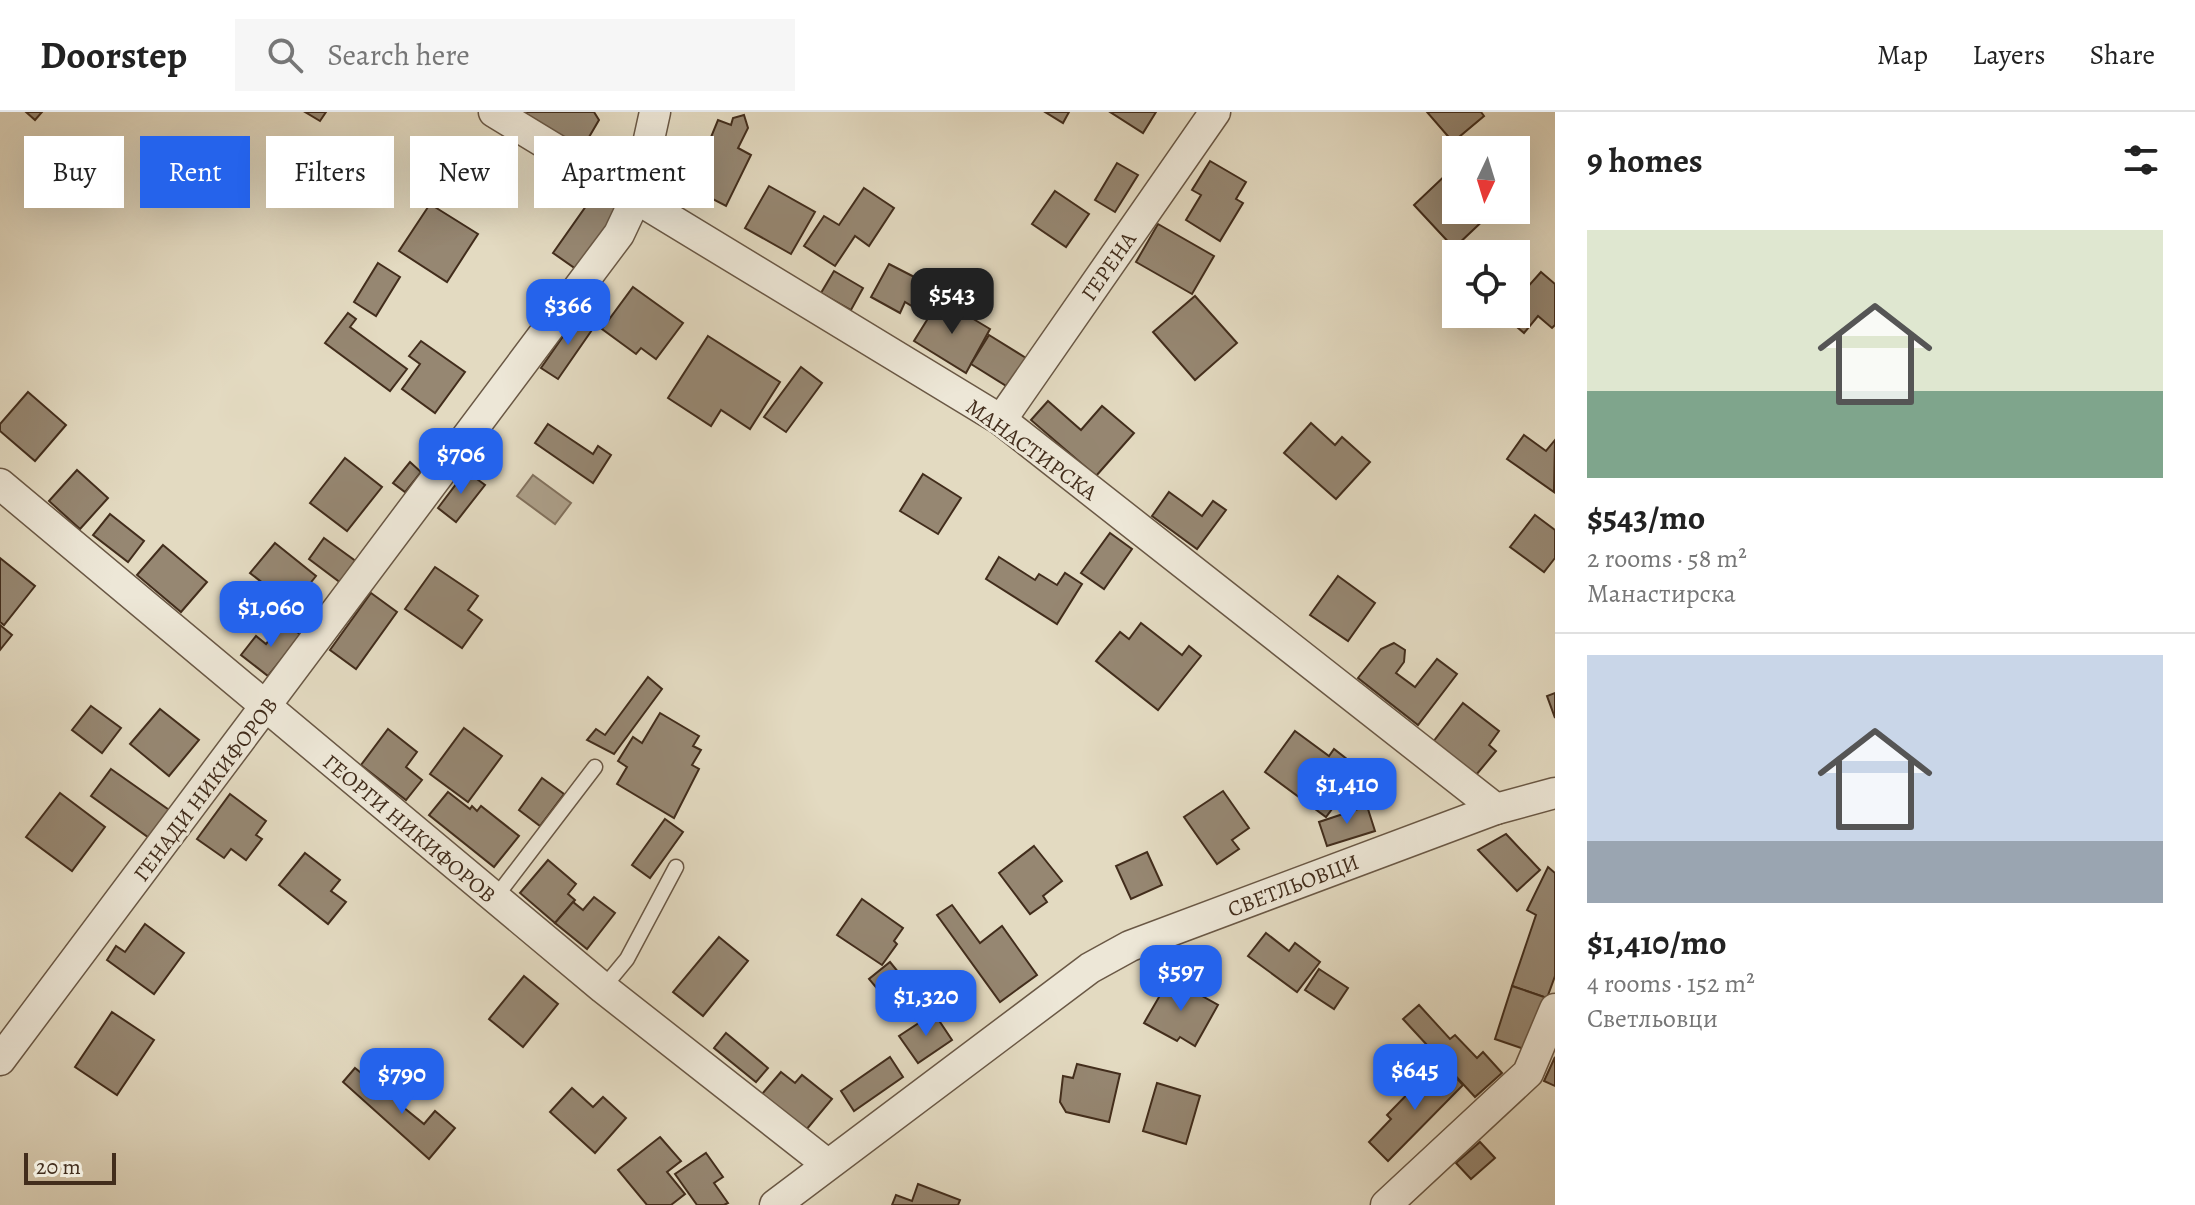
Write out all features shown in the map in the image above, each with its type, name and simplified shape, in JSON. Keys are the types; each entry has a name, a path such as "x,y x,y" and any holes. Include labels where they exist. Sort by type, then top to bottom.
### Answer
{"street":[{"name":"МАНАСТИРСКА","path":"494,112 534,136"},
{"name":"ГЕНАДИ НИКИФОРОВ","path":"650,136 655,112"},
{"name":"ГЕРЕНА","path":"1001,420 1215,112"},
{"name":"ГЕНАДИ НИКИФОРОВ","path":"0,1060 619,234 631,208"},
{"name":"МАНАСТИРСКА","path":"652,208 1001,420 1496,809"},
{"name":"ГЕОРГИ НИКИФОРОВ","path":"0,484 603,988 827,1164"},
{"name":"СВЕТЛЬОВЦИ","path":"778,1204 1046,998 1130,946 1496,809 1555,793"},
{"path":"1386,1205 1528,1073 1555,1009"}],"lane":[{"path":"495,898 595,767"},
{"path":"603,988 627,959 676,867"}],"shaded area":[{"path":"533,475 571,503 555,524 517,496"}],"building":[{"path":"26,112 42,112 35,120"},
{"path":"305,112 326,112 320,121"},
{"path":"523,112 594,112 599,120 590,136 561,136"},
{"path":"1045,112 1069,112 1063,123"},
{"path":"1110,112 1156,112 1143,133"},
{"path":"1427,112 1481,112 1484,116 1460,136 1448,136"},
{"path":"744,115 748,128 738,148 751,155 726,206 714,200 714,136 711,136 718,120 731,125 733,118"},
{"path":"1210,161 1246,182 1236,199 1243,203 1220,241 1186,220 1201,195 1192,190"},
{"path":"1117,163 1138,175 1115,212 1095,200"},
{"path":"1442,178 1442,224 1479,224 1462,240 1447,240 1414,205"},
{"path":"769,186 815,212 791,254 745,228"},
{"path":"864,188 894,208 869,246 855,236 835,266 804,246 824,216 839,225"},
{"path":"1055,191 1089,214 1066,247 1032,224"},
{"path":"427,208 436,208 478,234 447,282 399,251"},
{"path":"585,208 619,208 576,269 553,253"},
{"path":"1158,224 1214,256 1192,294 1136,262"},
{"path":"378,263 400,277 376,316 354,302"},
{"path":"889,264 928,284 915,308 905,302 900,313 871,297"},
{"path":"834,271 863,288 851,310 821,293"},
{"path":"1541,272 1555,284 1555,325 1552,328 1538,316 1530,326 1530,284"},
{"path":"633,287 683,323 656,359 641,348 636,354 602,329"},
{"path":"1195,296 1237,343 1195,380 1153,332"},
{"path":"940,299 990,329 966,373 914,341"},
{"path":"348,313 356,319 350,327 407,369 390,391 325,343"},
{"path":"578,315 594,327 558,379 541,368"},
{"path":"989,335 1026,358 1008,387 971,364"},
{"path":"708,336 780,382 750,429 721,410 711,426 668,398"},
{"path":"421,341 465,372 435,413 402,389 420,364 409,356"},
{"path":"801,367 822,383 786,432 764,417"},
{"path":"28,392 66,425 35,461 0,431 0,424"},
{"path":"1048,401 1081,430 1102,406 1134,433 1096,476 1031,420"},
{"path":"1311,423 1335,445 1342,437 1370,462 1336,499 1284,453"},
{"path":"548,424 593,454 598,446 611,455 593,483 535,443"},
{"path":"1524,435 1546,451 1555,440 1554,492 1507,459"},
{"path":"345,458 382,487 347,531 310,503"},
{"path":"410,462 421,472 405,492 393,483"},
{"path":"77,470 108,498 80,529 49,501"},
{"path":"466,471 485,485 456,522 438,508"},
{"path":"923,474 961,498 938,534 900,511"},
{"path":"1169,492 1202,516 1213,501 1226,510 1197,549 1152,516"},
{"path":"110,514 144,541 128,562 93,535"},
{"path":"1535,515 1555,530 1555,558 1544,572 1510,547"},
{"path":"1110,533 1132,549 1104,589 1081,573"},
{"path":"324,538 357,562 341,583 309,559"},
{"path":"275,543 316,576 292,606 250,573"},
{"path":"163,545 207,582 181,612 137,575"},
{"path":"999,557 1035,580 1039,574 1057,585 1065,573 1082,584 1057,624 986,579"},
{"path":"0,558 35,586 4,625 0,622"},
{"path":"435,567 478,596 468,610 482,620 462,648 405,609"},
{"path":"1338,576 1375,603 1348,641 1310,615"},
{"path":"371,593 397,612 356,669 330,650"},
{"path":"284,622 301,635 268,676 241,655 256,636 266,644"},
{"path":"1141,623 1182,655 1189,646 1201,656 1158,710 1096,661 1120,632 1129,639"},
{"path":"0,625 12,635 0,650"},
{"path":"1394,643 1405,650 1404,662 1396,673 1415,687 1437,659 1457,674 1418,725 1358,678 1381,649"},
{"path":"648,677 662,689 614,754 587,740 596,729 605,735"},
{"path":"1555,693 1555,718 1547,696"},
{"path":"1463,703 1499,731 1489,745 1496,751 1476,775 1433,742"},
{"path":"91,706 121,728 102,753 72,730"},
{"path":"160,709 199,740 169,776 130,744"},
{"path":"660,713 699,736 693,746 701,750 692,765 699,769 674,818 617,784 627,767 618,761 633,737 642,743"},
{"path":"464,728 502,756 468,802 430,774"},
{"path":"388,729 417,752 406,767 422,780 406,800 361,765"},
{"path":"1295,731 1329,756 1334,749 1361,770 1326,817 1265,772"},
{"path":"111,769 172,812 152,840 91,796"},
{"path":"542,778 564,794 540,826 519,810"},
{"path":"1223,791 1249,828 1232,840 1239,849 1217,864 1184,817"},
{"path":"448,792 470,809 472,806 477,811 481,806 519,836 494,867 429,815"},
{"path":"60,793 105,827 72,871 26,837"},
{"path":"230,794 266,821 256,835 262,839 246,860 231,849 224,858 197,839"},
{"path":"1367,806 1375,831 1327,846 1319,822"},
{"path":"665,819 683,832 650,878 632,865"},
{"path":"1506,834 1540,870 1517,891 1478,850"},
{"path":"1034,846 1062,881 1043,896 1047,902 1030,914 999,873"},
{"path":"1147,852 1162,885 1131,899 1116,866"},
{"path":"305,853 340,880 331,891 346,902 328,924 279,885"},
{"path":"548,860 576,884 568,894 575,900 555,923 520,893"},
{"path":"1548,867 1555,873 1555,976 1547,998 1512,986 1536,915 1527,910"},
{"path":"594,897 615,913 587,949 555,923 573,902 583,910"},
{"path":"862,899 903,928 894,941 897,944 882,965 837,935"},
{"path":"952,905 980,943 1002,926 1037,975 1000,1002 937,915"},
{"path":"145,924 184,953 154,994 107,960 116,946 125,952"},
{"path":"1266,933 1289,951 1295,943 1320,962 1297,992 1248,956"},
{"path":"719,937 748,961 703,1016 673,992"},
{"path":"890,962 916,994 896,1011 869,979"},
{"path":"1319,969 1348,988 1334,1009 1305,990"},
{"path":"524,976 558,1004 523,1047 489,1019"},
{"path":"1170,978 1218,1005 1195,1046 1180,1037 1177,1041 1144,1023"},
{"path":"1512,986 1547,998 1524,1049 1495,1039"},
{"path":"1419,1005 1450,1039 1455,1035 1477,1058 1483,1052 1502,1073 1475,1097 1403,1019"},
{"path":"112,1012 154,1040 117,1095 75,1067"},
{"path":"934,1013 952,1040 918,1063 899,1036"},
{"path":"726,1033 768,1068 756,1082 714,1048"},
{"path":"890,1057 903,1077 854,1111 841,1091"},
{"path":"1555,1057 1555,1086 1544,1081"},
{"path":"1077,1064 1120,1074 1109,1122 1066,1112 1060,1102 1063,1076 1073,1078"},
{"path":"1446,1067 1463,1085 1388,1161 1369,1142 1391,1119 1387,1115 1426,1075 1432,1081"},
{"path":"355,1068 424,1124 435,1111 455,1128 429,1159 343,1082"},
{"path":"781,1072 795,1083 802,1075 832,1099 806,1130 762,1094"},
{"path":"1157,1083 1200,1096 1186,1144 1143,1131"},
{"path":"572,1088 593,1107 603,1097 626,1118 595,1153 550,1112"},
{"path":"660,1137 681,1161 667,1172 685,1194 671,1205 647,1205 618,1170"},
{"path":"1480,1142 1495,1158 1471,1179 1456,1163"},
{"path":"706,1153 723,1177 714,1183 728,1203 724,1205 697,1205 675,1174"},
{"path":"918,1184 960,1200 958,1205 892,1205 896,1195 912,1201"}]}
